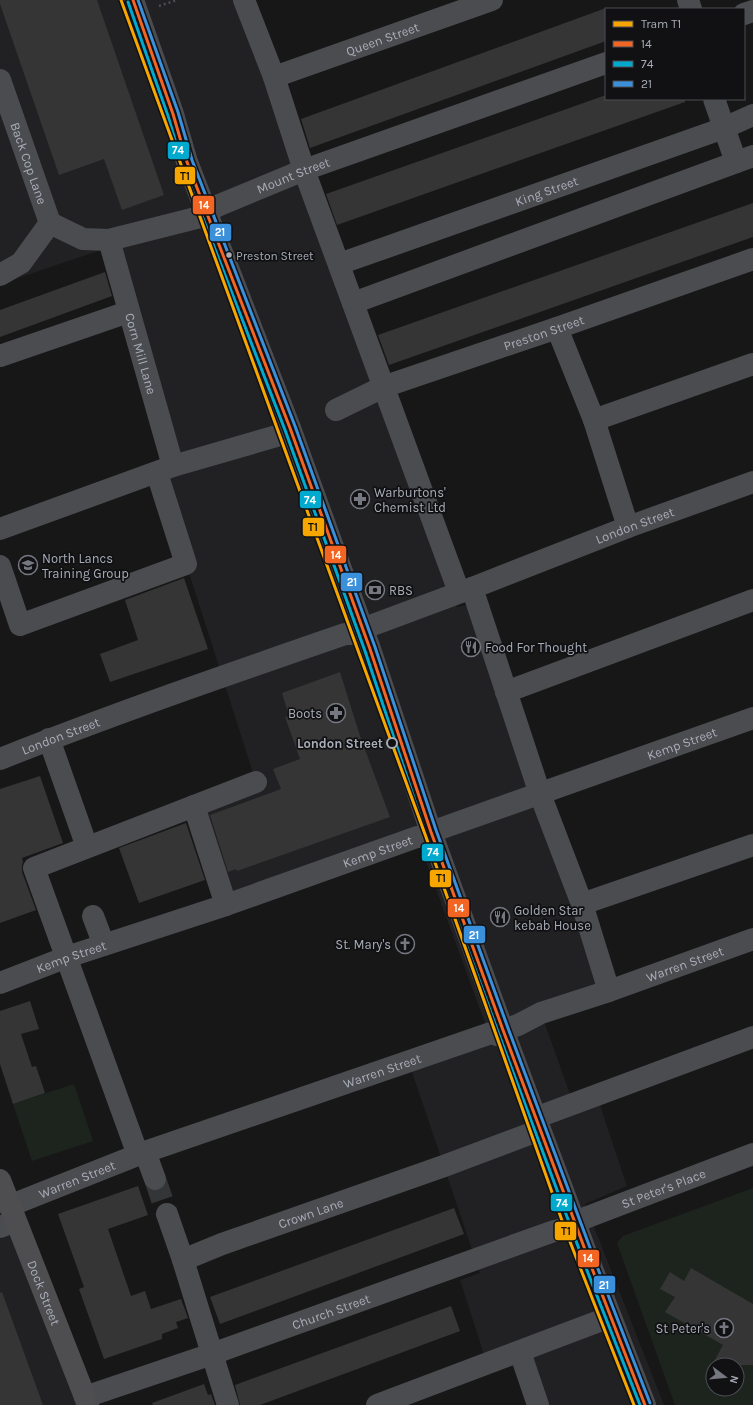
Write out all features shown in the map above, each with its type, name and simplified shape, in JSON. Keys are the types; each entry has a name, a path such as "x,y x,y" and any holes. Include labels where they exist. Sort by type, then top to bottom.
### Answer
{"highway":[{"name":"Dock Street","path":"0,1180 8,1218 86,1401"}],"street":[{"path":"133,0 173,114 187,162 290,428 362,629 431,832 503,1030 535,1126 575,1223 645,1405"},
{"path":"244,0 274,77 304,170 383,388 506,692 540,794 582,904 609,991"},
{"name":"Queen Street","path":"274,77 492,0"},
{"name":"Mount Street","path":"50,223 83,239 108,240 200,217 207,211 217,206 304,170 605,63"},
{"name":"Back Cop Lane","path":"0,80 50,223"},
{"path":"352,303 744,159 724,128 714,100"},
{"name":"King Street","path":"339,264 724,128 753,115"},
{"path":"0,275 21,263 50,223"},
{"name":"Corn Mill Lane","path":"0,566 20,625 186,564 128,312 108,240"},
{"name":"Preston Street","path":"336,410 383,388 753,259"},
{"path":"0,356 128,312"},
{"path":"557,328 594,420 628,527"},
{"path":"594,420 753,364"},
{"path":"0,529 165,470 280,435 290,428"},
{"name":"London Street","path":"0,759 50,739 280,657 345,634 352,634 628,527 753,482"},
{"path":"506,692 753,600"},
{"name":"Kemp Street","path":"0,983 67,957 226,905 417,836 426,837 431,832 753,718"},
{"path":"50,739 87,847"},
{"path":"155,1179 142,1154 34,868 256,782"},
{"path":"194,806 226,905"},
{"path":"582,904 753,845"},
{"path":"93,916 104,945"},
{"name":"Warren Street","path":"8,1218 142,1154 491,1033 497,1035 503,1030 518,1025 541,1013 609,991 753,939"},
{"name":"Crown Lane","path":"183,1260 222,1244 444,1166 535,1126 753,1037"},
{"name":"St Peter's Place","path":"575,1223 753,1154"},
{"path":"167,1214 183,1260 228,1405"},
{"name":"Church Street","path":"86,1401 554,1231 565,1229 575,1223"},
{"path":"377,1405 520,1352 610,1316"},
{"path":"520,1352 538,1405"}],"shaded area":[{"path":"0,0 243,0 457,607 477,602 609,991 541,1013 570,1094 594,1087 627,1186 585,1204 664,1405 538,1405 520,1352 487,1364 460,1280 480,1273 412,1072 489,1034 417,837 226,900 194,806 256,782 157,473 173,467 110,247 0,284"},
{"path":"74,1084 93,1141 32,1161 13,1104"},
{"path":"753,1188 753,1405 675,1405 617,1243 623,1236"},
{"path":"0,1210 88,1405 0,1405"}],"building":[{"path":"0,0 97,0 164,195 122,210 104,159 59,175 0,4"},
{"path":"605,8 605,41 310,148 301,119"},
{"path":"605,95 605,100 685,100 685,102 337,225 326,194"},
{"path":"753,203 753,237 389,365 378,335"},
{"path":"105,272 112,296 0,337 0,310"},
{"path":"184,578 208,649 110,682 100,654 138,640 125,600"},
{"path":"340,672 360,736 390,817 237,871 236,869 228,872 210,815 281,789 273,769 300,759 285,717 289,716 282,693"},
{"path":"40,776 63,843 22,858 22,872 36,910 0,923 0,789"},
{"path":"186,823 205,880 139,903 119,848"},
{"path":"30,1001 39,1029 21,1034 32,1067 36,1066 45,1093 13,1104 0,1064 0,1011"},
{"path":"138,1186 148,1215 108,1229 131,1296 145,1291 151,1309 181,1299 188,1318 176,1322 178,1328 162,1334 162,1339 104,1359 79,1289 84,1287 58,1214"},
{"path":"454,1208 464,1234 220,1324 210,1297"},
{"name":"St Peter's","path":"691,1268 753,1304 753,1365 745,1365 745,1357 716,1357 723,1345 665,1312 675,1297 660,1289 670,1272 684,1281"},
{"path":"2,1292 43,1405 0,1405 0,1293"},
{"path":"451,1306 460,1331 260,1405 240,1405 235,1385"},
{"path":"204,1384 208,1395 211,1394 215,1405 153,1405 152,1403"}],"tunnel":[{"path":"155,1179 167,1214"}],"tram line":[{"name":"T1","path":"121,0 426,837 565,1229 634,1405"}],"transit line":[{"name":"14","path":"133,0 173,114 187,162 290,428 370,649 431,832 503,1030 645,1405"},
{"name":"21","path":"138,0 178,112 192,160 295,426 375,647 436,830 508,1028 650,1403"},
{"name":"74","path":"128,2 168,116 182,164 285,430 365,651 426,834 498,1032 588,1273 640,1405"}],"place":[{"name":"Preston Street","path":"229,255"},
{"name":"Warburtons' Chemist Ltd","path":"360,499"},
{"name":"North Lancs Training Group","path":"28,565"},
{"name":"RBS","path":"375,590"},
{"name":"Food For Thought","path":"471,647"},
{"name":"Boots","path":"336,713"},
{"name":"London Street","path":"392,743"},
{"name":"Golden Star kebab House","path":"500,917"},
{"name":"St. Mary's","path":"405,944"},
{"name":"St Peter's","path":"724,1328"}]}
